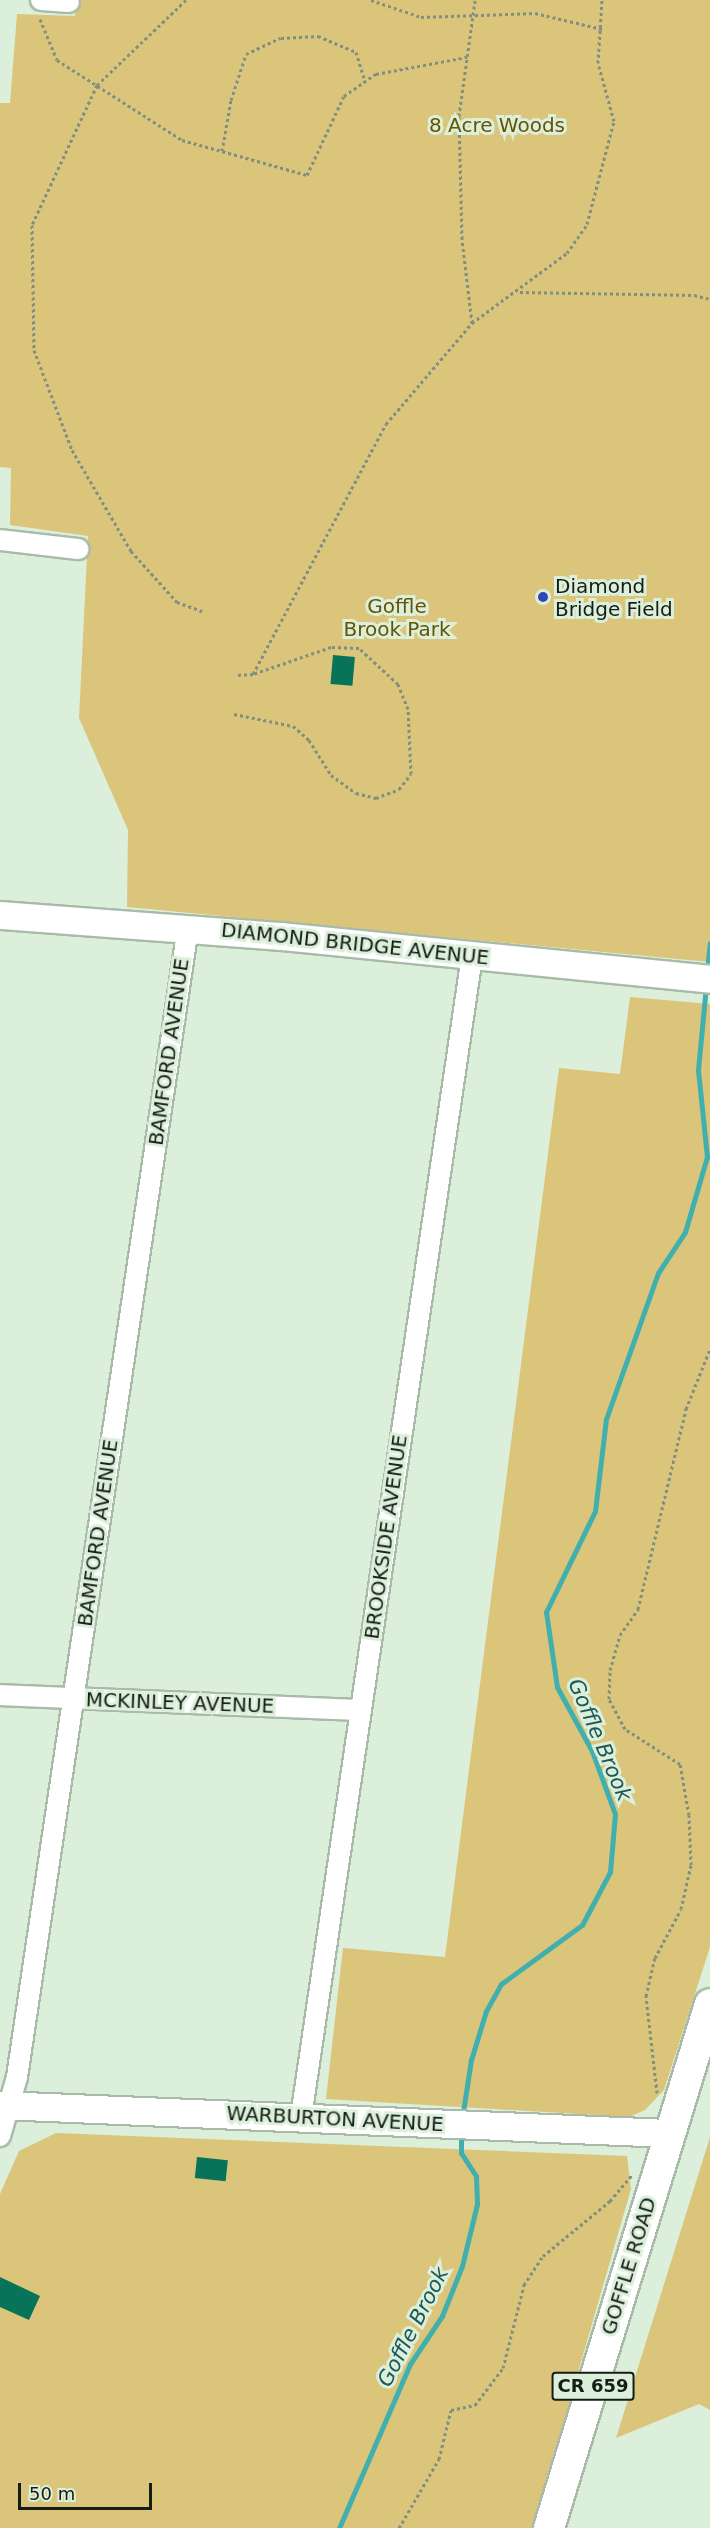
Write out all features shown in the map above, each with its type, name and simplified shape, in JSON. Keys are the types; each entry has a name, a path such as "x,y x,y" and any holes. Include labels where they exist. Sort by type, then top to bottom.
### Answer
{"main road":[{"name":"GOFFLE ROAD","path":"549,2528 657,2133 710,2004"}],"street":[{"path":"39,5 69,2"},
{"path":"0,540 78,549"},
{"name":"DIAMOND BRIDGE AVENUE","path":"0,915 188,928 710,979"},
{"name":"BAMFORD AVENUE","path":"0,2136 73,1698 188,928"},
{"name":"BROOKSIDE AVENUE","path":"301,2117 472,956"},
{"name":"MCKINLEY AVENUE","path":"0,1695 361,1710"},
{"name":"WARBURTON AVENUE","path":"5,2105 657,2133"}],"path":[{"path":"186,0 97,85 32,225 33,350 72,450 131,551 177,602 202,611"},
{"path":"371,0 421,17 472,19 535,13 603,29"},
{"path":"472,323 461,228 459,116 475,0"},
{"path":"253,674 386,424 472,323 520,292 567,253 587,224 614,121 598,63 603,29 602,0"},
{"path":"39,5 57,60 182,140 307,175 345,96 376,74 467,57"},
{"path":"222,151 231,100 246,54 281,38 318,36 356,52 365,82"},
{"path":"520,292 694,295 710,299"},
{"path":"234,714 293,726 309,740 331,775 356,793 376,798 399,789 411,774 408,709 398,684 359,648 331,647 253,674 236,675"},
{"path":"658,2099 646,1996 655,1958 681,1909 691,1865 689,1815 680,1764 625,1729 609,1698 610,1670 620,1635 638,1609 686,1409 710,1348"},
{"path":"399,2528 439,2459 451,2410 475,2405 503,2368 524,2285 543,2256 610,2201 632,2175 657,2133"}],"green space":[{"name":"Goffle Brook Park","path":"76,0 710,0 710,962 127,907 128,830 79,718 88,536 10,525 11,468 0,467 0,103 10,103 17,14 75,16"},
{"path":"630,997 710,1004 710,1947 664,2090 645,2110 629,2117 326,2099 343,1948 445,1957 559,1068 620,1074"},
{"path":"56,2133 627,2156 631,2189 533,2528 0,2528 0,2194 19,2151"},
{"path":"710,2137 710,2410 699,2404 616,2438"}],"building":[{"path":"333,655 355,657 352,686 330,684"},
{"path":"197,2157 228,2160 226,2181 195,2178"},
{"path":"0,2277 40,2296 29,2320 0,2307"}],"waterway":[{"name":"Goffle Brook","path":"707,970 710,943"},
{"name":"Goffle Brook","path":"462,2118 471,2060 486,2011 501,1984 582,1925 610,1872 615,1814 592,1751 557,1687 546,1612 595,1511 606,1419 658,1273 685,1232 707,1157 698,1070 706,985"},
{"name":"Goffle Brook","path":"339,2528 410,2364 442,2316 462,2266 477,2204 476,2176 461,2153 461,2133"}],"place":[{"name":"Diamond Bridge Field","path":"543,597"}],"park label":[{"name":"8 Acre Woods","path":"497,125"}]}
